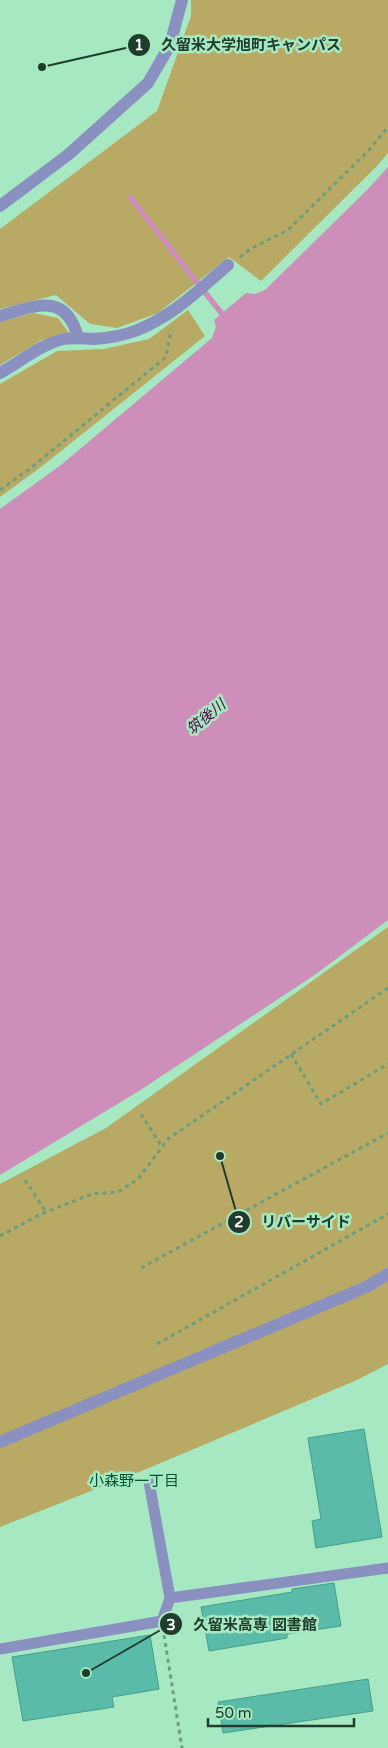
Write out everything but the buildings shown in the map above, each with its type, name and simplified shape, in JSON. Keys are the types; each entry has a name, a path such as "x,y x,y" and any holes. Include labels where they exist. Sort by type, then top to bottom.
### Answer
{"street":[{"path":"0,206 69,154 148,84 170,45 182,0"},
{"path":"0,374 47,345 62,340 78,337 92,339 112,338 135,332 166,316 228,265"},
{"path":"0,316 37,306 54,306 68,314 74,324 78,337"},
{"path":"0,1442 366,1287 388,1274"}],"lane":[{"path":"0,1649 162,1621 170,1598 149,1482"},
{"path":"170,1598 388,1568"}],"path":[{"path":"228,265 252,248 288,230 368,151 388,127"},
{"path":"0,490 31,468 166,357 172,327 166,316"},
{"path":"0,1236 46,1212 92,1194 118,1192 138,1179 168,1139 388,988"},
{"path":"291,1054 321,1104 388,1064"},
{"path":"141,1114 162,1147"},
{"path":"141,1268 388,1134"},
{"path":"25,1180 46,1212"},
{"path":"157,1344 388,1214"},
{"path":"162,1621 182,1748"}],"shaded area":[{"path":"191,0 388,0 388,153 261,281 229,257 158,313 117,328 90,324 56,295 0,309 0,229 157,111 191,16"},
{"path":"188,310 205,336 41,467 0,497 0,384 57,351 104,349 149,339"},
{"path":"33,313 58,318 69,333 42,340 0,365 0,322"},
{"path":"388,927 388,1364 357,1380 144,1470 0,1527 0,1184 106,1128"}],"water":[{"name":"筑後川","path":"388,167 388,920 316,974 139,1091 0,1175 0,509 61,465 212,338 216,327 214,320 246,293 255,294 265,290"}],"waterway":[{"path":"130,197 226,319"}],"place":[{"name":"久留米大学旭町キャンパス","path":"42,67"},
{"name":"リバーサイド","path":"220,1156"},
{"name":"久留米高専 図書館","path":"86,1673"}],"district":[{"name":"小森野一丁目","path":"134,1481"}]}
